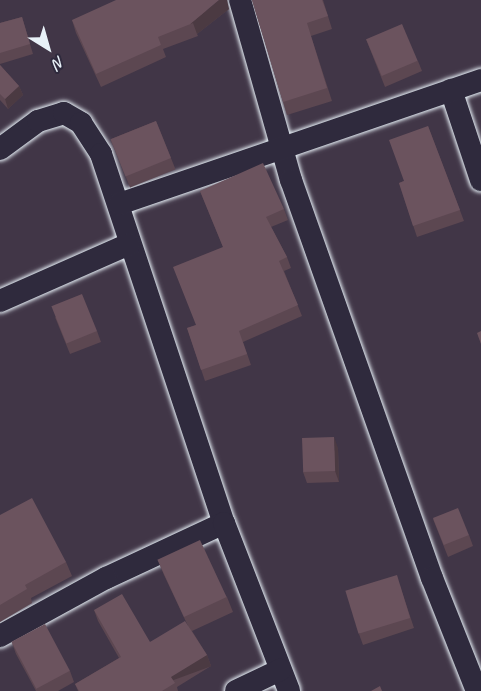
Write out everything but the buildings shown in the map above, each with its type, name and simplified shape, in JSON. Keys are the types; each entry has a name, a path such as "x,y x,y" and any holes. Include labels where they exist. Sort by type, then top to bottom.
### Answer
{"street":[{"path":"240,0 282,150 432,578 477,691"},
{"path":"119,204 481,80"},
{"path":"451,90 481,180"},
{"path":"0,149 38,121 64,113 81,123 101,154 119,204 129,244 224,523 289,691"},
{"path":"0,301 129,244"},
{"path":"0,636 106,578 224,523"},
{"path":"236,691 280,670"}]}
